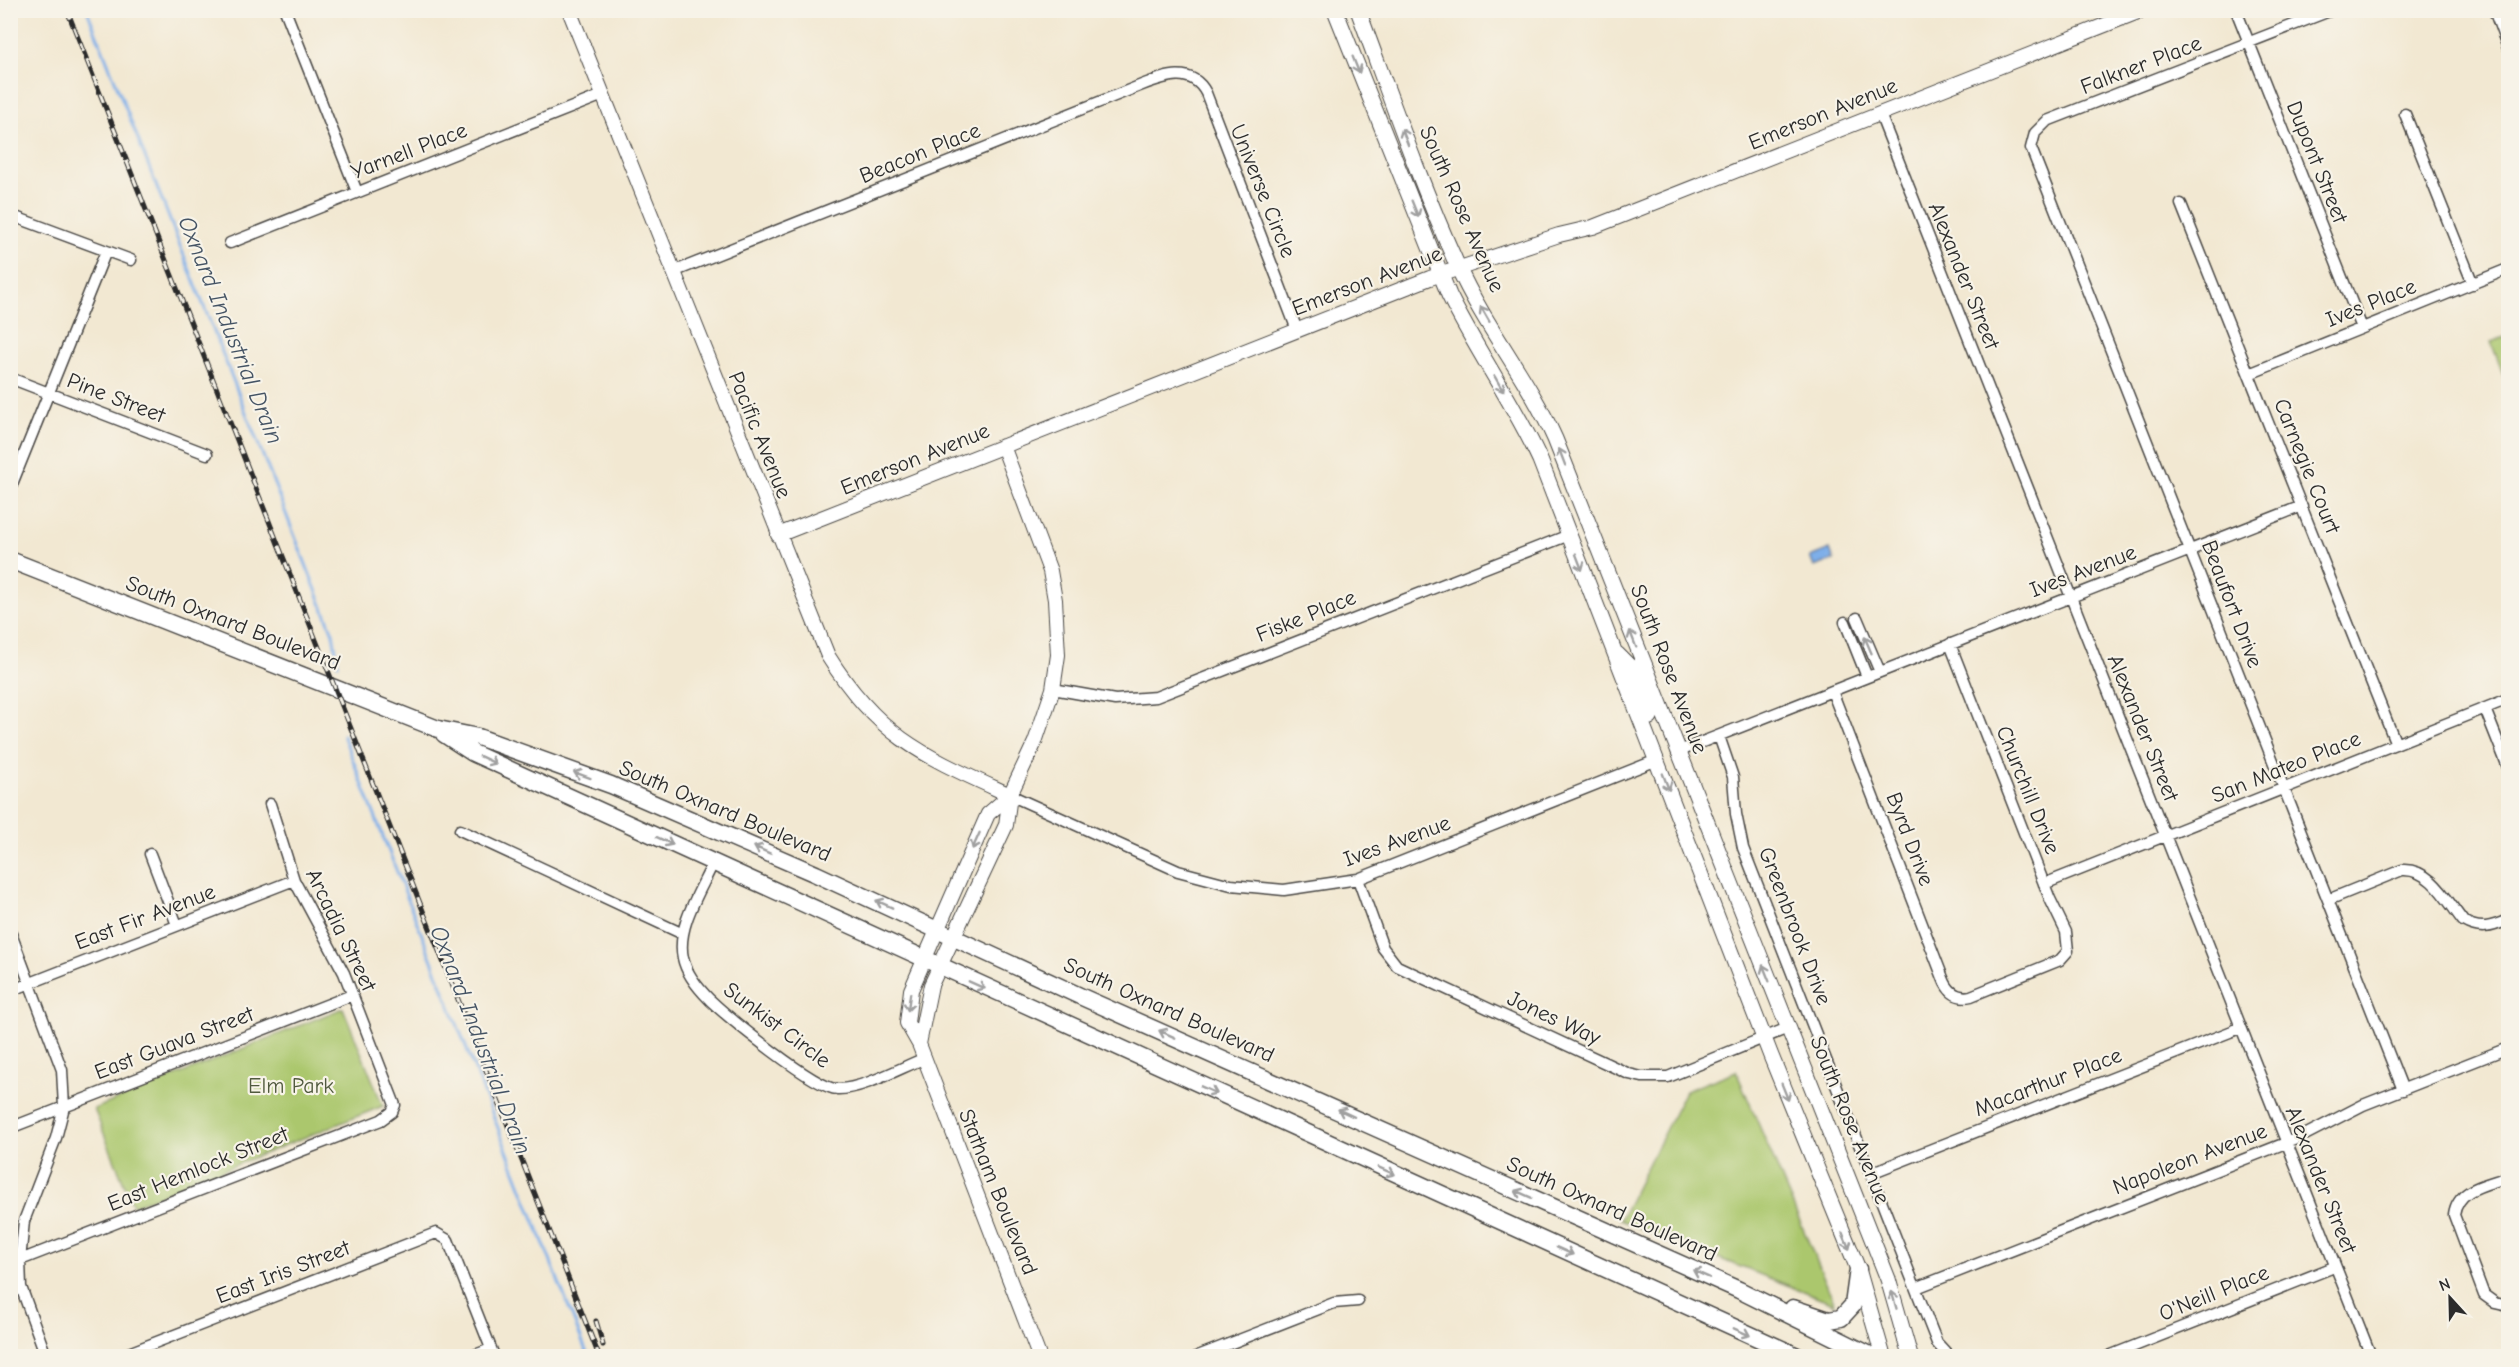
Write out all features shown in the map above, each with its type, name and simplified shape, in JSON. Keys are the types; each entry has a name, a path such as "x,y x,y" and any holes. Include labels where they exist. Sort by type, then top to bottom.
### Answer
{"main road":[{"name":"South Rose Avenue","path":"1335,10 1441,275 1470,337 1526,430 1569,535 1764,1038 1858,1269 1883,1356"},
{"name":"South Rose Avenue","path":"1358,10 1404,135 1459,269 1548,423 1888,1279 1910,1356"},
{"name":"South Oxnard Boulevard","path":"10,560 438,729 478,737 610,785 955,936 1082,997 1739,1290 1872,1356"},
{"path":"1611,648 1632,669 1660,741 1677,752"},
{"name":"South Oxnard Boulevard","path":"438,729 473,753 1797,1356"},
{"path":"1739,1290 1829,1320 1841,1318 1853,1305 1858,1269"}],"street":[{"path":"285,10 357,192"},
{"name":"Pacific Avenue","path":"569,10 778,536 818,635 833,664 858,700 893,734 913,749 1010,795"},
{"name":"Emerson Avenue","path":"778,536 1297,330 1441,275 1559,235 1593,227 2143,10"},
{"name":"Dupont Street","path":"2236,10 2362,328"},
{"name":"Falkner Place","path":"2035,133 2047,121 2332,10"},
{"path":"2494,10 2508,48"},
{"name":"Beacon Place","path":"673,272 1142,85 1163,77 1183,75"},
{"name":"Universe Circle","path":"1183,75 1198,82 1206,93 1297,330"},
{"name":"Yarnell Place","path":"230,243 603,95"},
{"name":"Alexander Street","path":"1880,114 2069,597 2371,1356"},
{"path":"2405,114 2473,284"},
{"name":"Beaufort Drive","path":"2035,133 2032,141 2032,155 2403,1090"},
{"name":"Carnegie Court","path":"2181,204 2396,744"},
{"path":"10,214 131,260"},
{"path":"10,489 106,251"},
{"name":"Ives Place","path":"2249,374 2508,269"},
{"name":"Pine Street","path":"10,378 207,454"},
{"name":"Statham Boulevard","path":"919,1044 927,996 1006,825 1010,795 1035,742 1053,689 1058,656 1058,630 1050,571 1003,446"},
{"name":"Ives Avenue","path":"1677,752 2302,506"},
{"name":"Fiske Place","path":"1053,689 1115,700 1156,697 1569,535"},
{"path":"1857,618 1880,672"},
{"path":"1845,622 1867,677"},
{"name":"Churchill Drive","path":"1950,644 2044,884 2066,932 2068,951"},
{"name":"Byrd Drive","path":"1832,692 1942,978 1951,992 1958,996 1971,996 2054,963 2068,951"},
{"name":"San Mateo Place","path":"2044,884 2508,699"},
{"path":"2485,709 2508,766"},
{"name":"Greenbrook Drive","path":"1719,736 1733,777 1736,814 1743,848 1937,1343 1949,1356"},
{"name":"Ives Avenue","path":"1010,795 1178,871 1204,879 1256,889 1284,890 1358,879 1657,760"},
{"name":"Statham Boulevard","path":"1010,795 988,814 924,959 908,1004 907,1023 919,1044 1040,1356"},
{"name":"Arcadia Street","path":"270,804 294,880 336,956 394,1105"},
{"path":"460,831 683,934"},
{"path":"150,854 177,925"},
{"name":"Sunkist Circle","path":"713,863 683,934 684,961 692,977 711,1001 806,1075 825,1087 836,1089 851,1087 923,1059"},
{"path":"2328,900 2402,870 2411,870 2426,876 2463,921 2471,926 2487,928 2508,920"},
{"name":"Jones Way","path":"1358,879 1383,948 1397,966 1629,1074 1642,1077 1668,1077 1788,1028"},
{"name":"East Fir Avenue","path":"10,991 294,880"},
{"path":"10,931 62,1070 64,1107 56,1138 24,1221 15,1262 21,1287 46,1356"},
{"name":"East Guava Street","path":"10,1128 352,994"},
{"name":"Macarthur Place","path":"1871,1173 2240,1028"},
{"name":"Napoleon Avenue","path":"1916,1288 2285,1143 2333,1122 2363,1105 2508,1048"},
{"name":"East Hemlock Street","path":"15,1262 381,1120 392,1112 394,1105"},
{"path":"2508,1176 2470,1190 2456,1203 2456,1224 2480,1287 2495,1303 2508,1306"},
{"name":"East Iris Street","path":"121,1356 429,1234 443,1235 453,1251 492,1353"},
{"name":"O'Neill Place","path":"2109,1356 2334,1267"},
{"path":"1198,1356 1334,1303 1358,1301"},
{"path":"472,1356 492,1353"}],"green space":[{"path":"2508,336 2508,387 2491,342"},
{"name":"Elm Park","path":"343,1008 383,1106 133,1206 94,1109"},
{"path":"1736,1071 1835,1304 1620,1220 1685,1091"}],"water":[{"path":"1830,549 1834,560 1814,567 1810,557"}],"waterway":[{"name":"Oxnard Industrial Drain","path":"87,10 333,633 338,664"},
{"name":"Oxnard Industrial Drain","path":"343,735 588,1356"}],"railway":[{"path":"67,10 599,1356"},
{"path":"596,1321 603,1345"}]}
